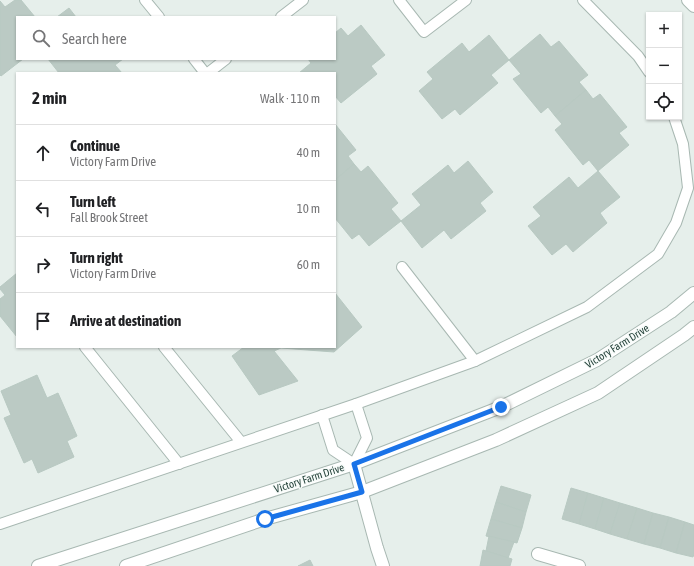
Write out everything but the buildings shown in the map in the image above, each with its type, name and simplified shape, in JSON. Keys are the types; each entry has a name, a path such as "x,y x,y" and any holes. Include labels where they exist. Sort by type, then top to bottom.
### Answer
{"street":[{"path":"688,0 694,6"},
{"name":"Victory Farm Drive","path":"38,566 354,464 501,407 598,360 671,312 694,293"},
{"path":"126,566 265,519 362,492 496,440 598,393 694,327"},
{"path":"354,464 383,566"},
{"path":"538,554 579,566"}],"lane":[{"path":"146,0 158,16"},
{"path":"282,16 303,0"},
{"path":"399,0 424,32 466,0"},
{"path":"583,0 638,56 646,68"},
{"path":"195,60 205,72"},
{"path":"207,72 225,60"},
{"path":"0,524 356,404 475,361 587,307 658,254 676,223 688,188 683,144 675,120"},
{"path":"402,267 475,361"},
{"path":"86,348 178,464"},
{"path":"165,348 241,442"},
{"path":"322,415 333,450 354,464 367,438 356,404"}],"route":[{"path":"265,519 362,492 354,464 501,407"}]}
